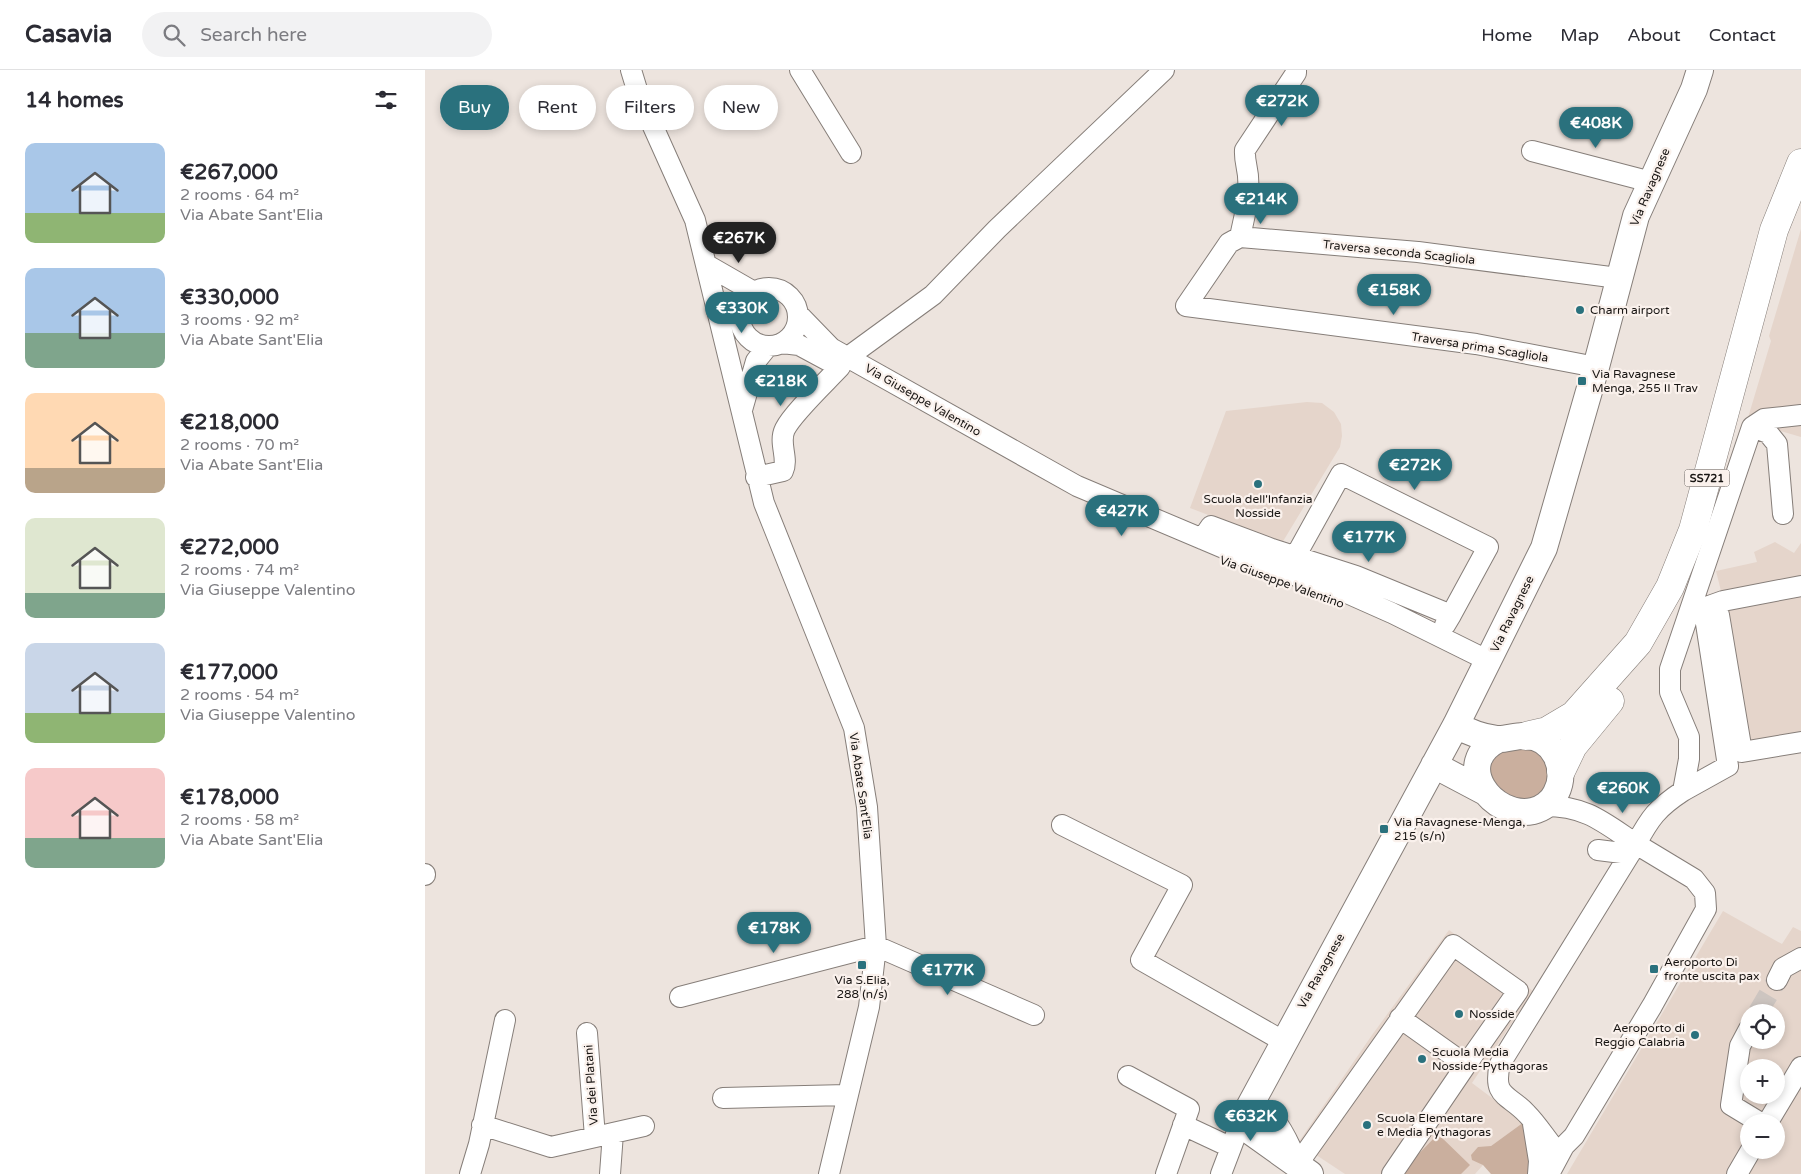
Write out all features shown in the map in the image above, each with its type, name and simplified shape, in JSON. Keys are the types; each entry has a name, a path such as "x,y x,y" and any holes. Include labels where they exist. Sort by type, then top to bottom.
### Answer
{"highway":[{"name":"SS721","path":"1526,736 1547,731 1574,715 1638,644 1670,588 1693,530 1774,230 1801,163"},
{"name":"SS721","path":"1561,775 1573,746 1658,642 1677,606 1703,540 1790,228 1801,200"}],"main road":[{"name":"Via Ravagnese","path":"1243,1117 1456,726 1487,666 1543,548 1596,367 1618,278 1636,216 1694,89 1700,70"},
{"path":"1434,765 1485,792 1500,805 1511,810 1523,813 1534,811 1545,806 1554,798 1561,775 1555,752 1546,744 1526,736 1499,739 1474,735 1456,726"},
{"path":"1485,792 1477,777 1477,762 1481,752 1489,744 1499,739"},
{"path":"1279,1050 1273,1110 1280,1134"},
{"path":"1257,1110 1268,1116 1303,1170 1243,1117 1257,1110"}],"street":[{"name":"Via Abate Sant'Elia","path":"631,70 638,93 695,220 756,477 764,503 854,728 867,807 876,946 869,1007 829,1174"},
{"path":"800,70 851,153"},
{"path":"756,477 783,471 785,466 782,443 785,429 844,362 933,295 997,229 1164,70"},
{"path":"1240,237 1250,173 1244,160 1245,150 1296,73 1296,70"},
{"path":"1532,151 1651,182"},
{"name":"Traversa seconda Scagliola","path":"1240,237 1418,252 1618,278"},
{"name":"Traversa prima Scagliola","path":"1240,237 1229,243 1186,306 1476,344 1596,367"},
{"path":"707,265 748,299"},
{"path":"765,288 781,292 794,303 797,314 797,326 791,336 765,348 745,334 741,325 748,299 765,288"},
{"name":"Via Giuseppe Valentino","path":"797,314 844,362"},
{"name":"Via Giuseppe Valentino","path":"765,348 799,345 844,362 1054,481 1260,577 1341,603 1436,641"},
{"name":"Via Abate Sant'Elia","path":"742,412 765,348"},
{"path":"1683,791 1689,759 1689,737 1670,692 1670,669 1754,426 1764,419 1801,415"},
{"path":"1754,426 1768,433 1777,444 1783,514"},
{"path":"1295,557 1341,474 1488,547 1436,641"},
{"name":"Via Giuseppe Valentino","path":"1054,481 1206,532 1265,566 1347,593 1487,666"},
{"path":"1206,532 1355,576 1451,615"},
{"path":"1564,1146 1558,1149 1554,1148 1523,1110 1501,1092 1497,1081 1500,1064 1633,849 1651,816 1683,791 1728,766 1705,618 1709,606 1723,601 1801,586"},
{"path":"1719,615 1742,752 1801,742"},
{"path":"1549,1174 1564,1146 1573,1136 1653,1006 1706,909 1705,893 1694,879 1633,849 1591,814 1561,775"},
{"path":"1545,806 1567,806 1591,814"},
{"path":"1062,825 1182,885 1141,960 1279,1050"},
{"path":"1598,850 1633,849"},
{"path":"1303,1170 1400,1018 1453,945 1518,991 1392,1174"},
{"path":"680,997 876,946 1034,1015"},
{"path":"1777,980 1783,968 1801,958"},
{"path":"1400,1018 1466,1065"},
{"path":"470,1174 483,1125 505,1020"},
{"name":"Via dei Platani","path":"587,1033 610,1174"},
{"path":"1740,1044 1731,1105 1746,1114"},
{"path":"1773,1114 1801,1067"},
{"path":"1128,1076 1189,1109 1166,1174"},
{"path":"723,1098 847,1096"},
{"path":"1221,1174 1243,1117"},
{"path":"1533,1124 1539,1161 1539,1174"},
{"path":"483,1125 551,1147 644,1126"},
{"path":"1183,1125 1230,1147"},
{"path":"1737,1174 1746,1159"}],"shaded area":[{"path":"1801,229 1801,437 1747,421 1771,341 1769,336"},
{"name":"Scuola dell'Infanzia Nosside","path":"1307,402 1322,403 1334,412 1341,424 1342,436 1340,447 1282,543 1190,508 1226,411"},
{"path":"1775,542 1794,553 1801,543 1801,750 1738,760 1725,607 1716,571 1757,562 1754,552"},
{"path":"1519,744 1553,759 1547,794 1520,805 1482,774 1483,761"},
{"path":"1723,911 1782,944 1793,927 1801,931 1801,1174 1567,1174"},
{"name":"Scuola Media Nosside-Pythagoras","path":"1449,930 1533,991 1472,1083 1524,1122 1491,1146 1483,1165 1475,1174 1345,1174 1298,1143 1372,1035"},
{"path":"1524,1122 1534,1174 1491,1174 1483,1165 1472,1160 1471,1155 1478,1147 1491,1146"},
{"path":"1438,1134 1470,1165 1461,1174 1399,1174"}],"tunnel":[{"path":"1763,1004 1777,980"}],"place":[{"name":"Charm airport","path":"1580,310"},
{"name":"Via Ravagnese Menga, 255 II Trav","path":"1582,381"},
{"name":"Scuola dell'Infanzia Nosside","path":"1258,484"},
{"name":"Via Ravagnese-Menga, 215 (s/n)","path":"1384,829"},
{"name":"Via S.Elia, 288 (n/s)","path":"862,965"},
{"name":"Aeroporto Di fronte uscita pax","path":"1654,969"},
{"name":"Nosside","path":"1459,1014"},
{"name":"Aeroporto di Reggio Calabria","path":"1695,1035"},
{"name":"Scuola Media Nosside-Pythagoras","path":"1422,1059"},
{"name":"Scuola Elementare e Media Pythagoras","path":"1367,1125"}]}
